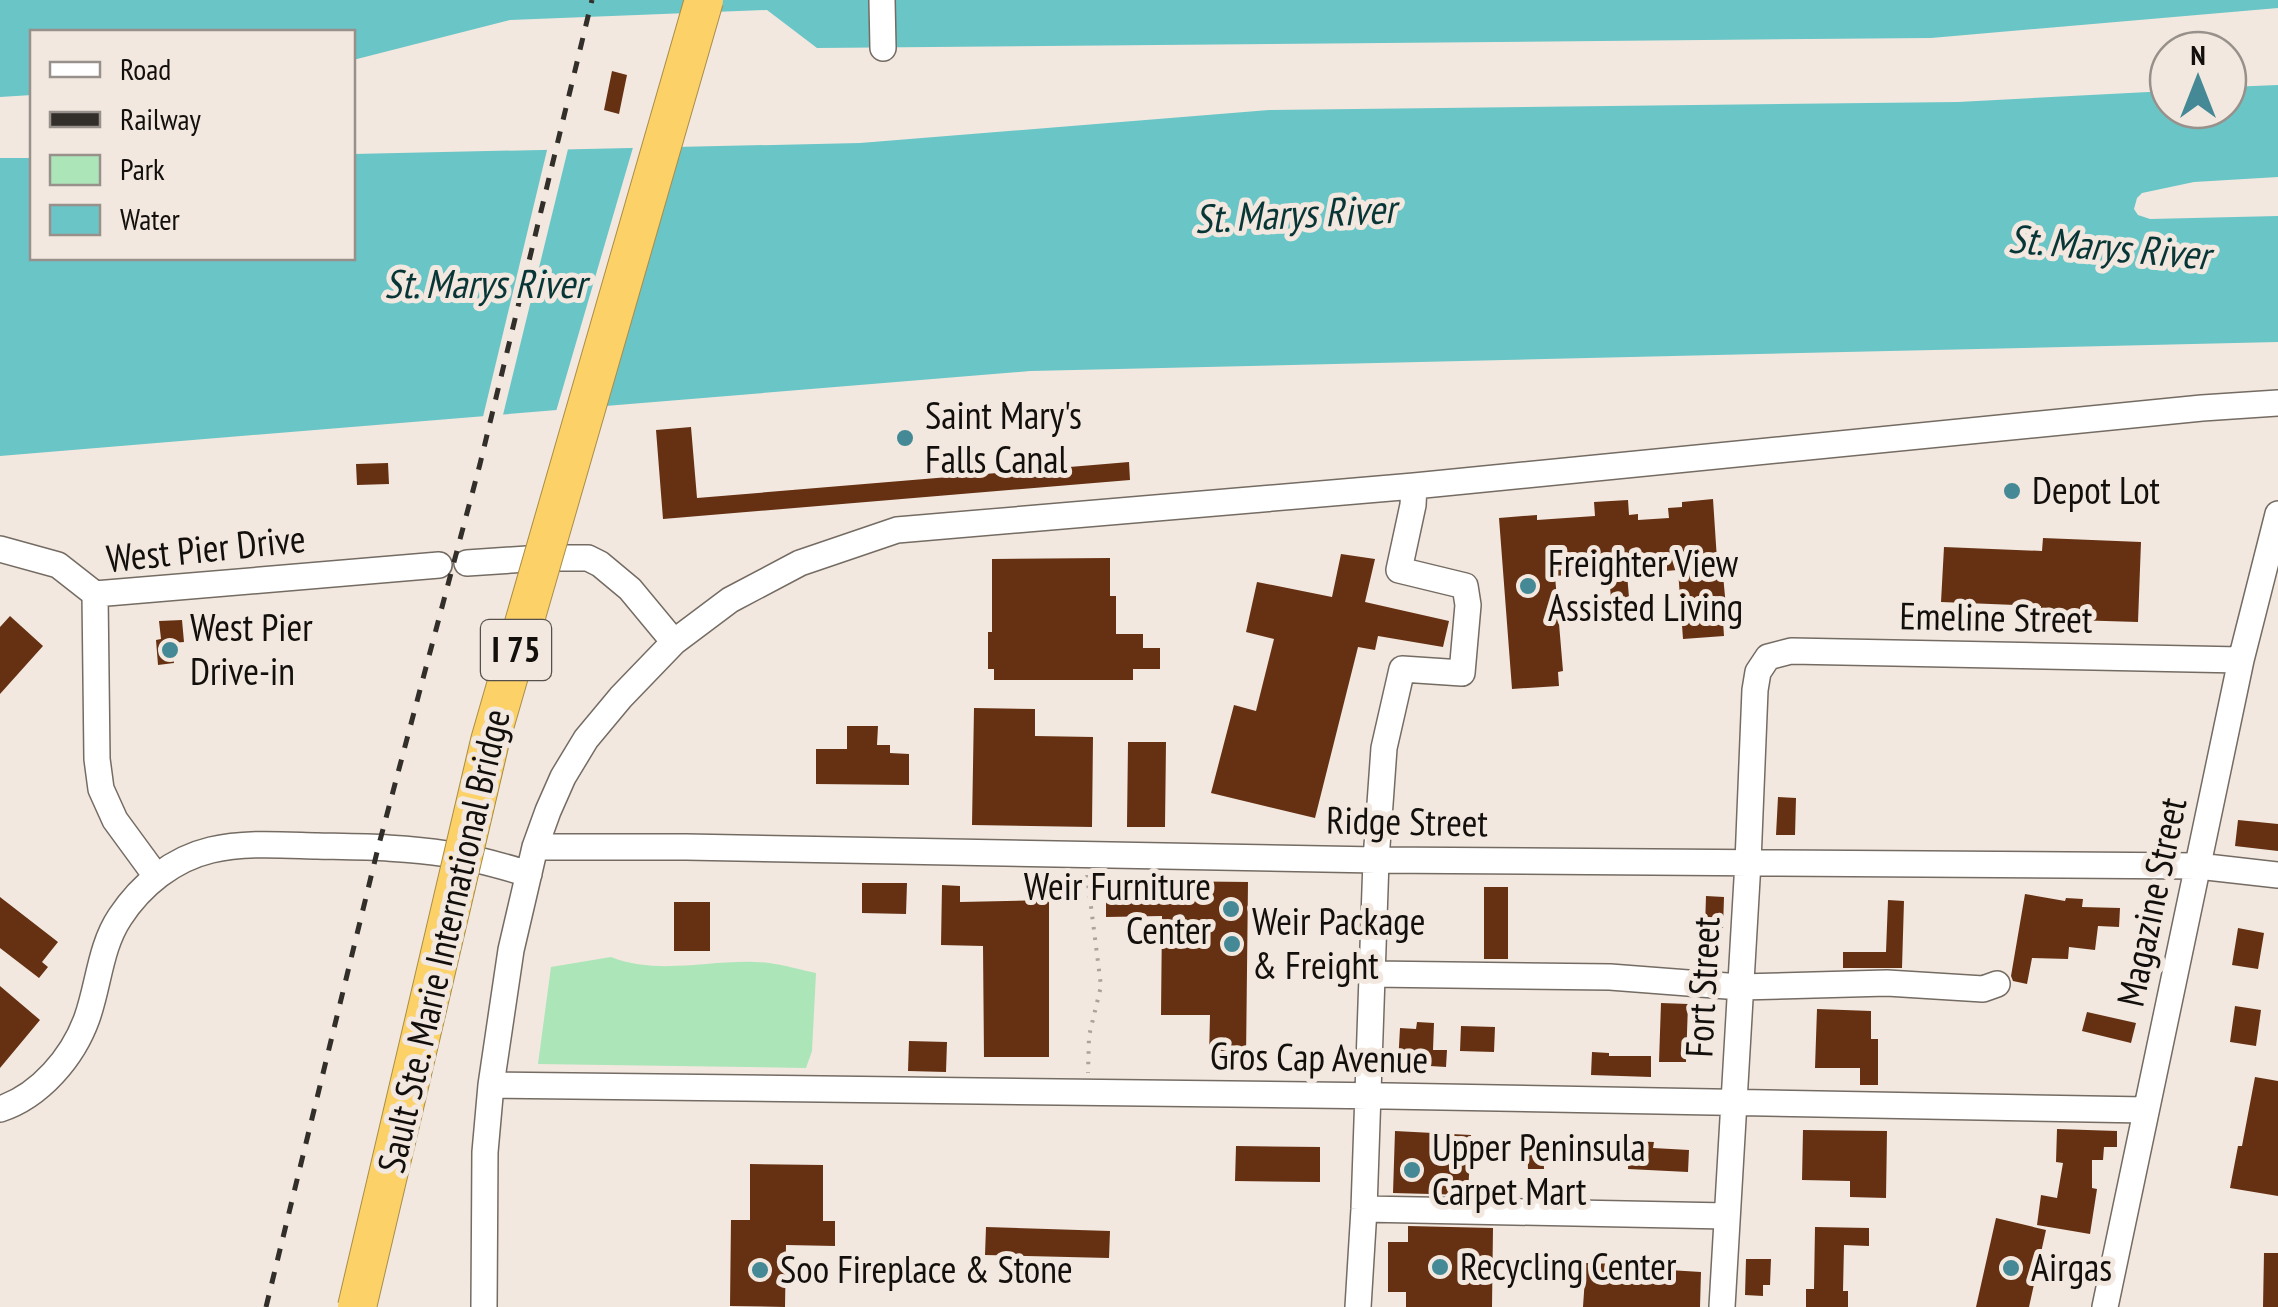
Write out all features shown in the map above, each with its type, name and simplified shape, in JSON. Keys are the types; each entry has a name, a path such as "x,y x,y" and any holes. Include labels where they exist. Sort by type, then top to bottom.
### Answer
{"highway":[{"name":"Sault Ste. Marie International Bridge","path":"357,1307 490,741 704,0"}],"street":[{"path":"882,0 884,48"},
{"path":"484,1307 485,1152 511,950 535,846 563,777 586,739 674,642 730,600 800,563 898,530 1414,486 2278,402"},
{"path":"1358,1307 1384,748 1402,669 1462,673 1468,605 1465,586 1399,570 1414,486"},
{"name":"Magazine Street","path":"2105,1307 2242,660 2278,514"},
{"path":"0,549 58,565 95,594"},
{"path":"467,563 588,558 630,589 674,642"},
{"name":"West Pier Drive","path":"156,876 115,820 101,789 97,759 95,594 439,565"},
{"name":"Emeline Street","path":"1758,672 1768,657 1791,651 2242,660"},
{"name":"Fort Street","path":"1722,1307 1758,672"},
{"path":"0,1109 55,1072 87,1018 105,946 119,918 156,876 183,860 208,850 274,844 434,852 529,874"},
{"name":"Ridge Street","path":"535,846 1376,860 2198,866 2278,876"},
{"path":"1372,974 1610,977 1740,986 1886,983 1983,989 1997,984"},
{"name":"Gros Cap Avenue","path":"491,1085 1367,1095 2146,1110"},
{"path":"1364,1209 1727,1216"}],"path":[{"path":"1085,854 1100,986 1090,1036 1087,1093"}],"green space":[{"path":"611,957 650,966 769,963 816,973 812,1051 806,1068 538,1064 551,967"}],"water":[{"path":"0,0 2278,0 2278,8 1931,38 817,48 767,10 510,20 355,59 355,30 30,30 30,95 0,97"},
{"name":"St. Marys River","path":"2278,85 2278,177 2194,182 2142,193 2134,209 2150,219 2278,216 2278,342 1030,371 0,456 0,158 30,158 30,260 355,260 355,154 860,143 1269,110 1958,102 2148,92 2148,130 2248,130 2248,86"}],"pier":[{"path":"670,143 595,412 555,415 634,144"},
{"path":"569,145 502,419 482,421 548,146"}],"building":[{"path":"612,71 627,75 619,114 604,110"},
{"path":"691,427 697,498 1129,462 1130,480 663,519 656,430"},
{"path":"388,463 389,484 357,485 356,464"},
{"name":"Freighter View Assisted Living","path":"1713,499 1718,575 1723,575 1726,607 1722,607 1724,636 1683,639 1678,570 1627,574 1630,609 1612,610 1608,564 1578,566 1578,574 1555,576 1563,671 1558,672 1559,686 1512,689 1499,518 1595,516 1594,502 1628,500 1629,515 1638,514 1638,520 1669,518 1668,508 1682,507 1682,502"},
{"path":"2043,538 2141,542 2138,622 2040,619 2041,606 1941,602 1944,547 2042,551"},
{"path":"1341,554 1375,559 1365,602 1449,621 1443,647 1378,636 1375,650 1358,647 1315,818 1211,793 1234,705 1256,711 1274,639 1246,632 1257,582 1332,597"},
{"path":"1110,558 1116,634 1143,634 1143,648 1160,648 1160,669 1133,669 1133,680 994,680 994,669 988,669 992,559"},
{"path":"10,616 43,646 0,694 0,627"},
{"path":"182,620 184,642 172,643 174,663 158,665 159,621"},
{"path":"974,708 1035,709 1035,736 1093,737 1092,827 972,825"},
{"path":"847,726 878,726 877,745 890,745 890,753 909,754 909,785 816,784 816,749 847,749"},
{"path":"1128,742 1166,742 1165,827 1127,827"},
{"path":"1778,797 1796,798 1795,835 1776,835"},
{"path":"2238,820 2278,824 2278,851 2235,846"},
{"path":"1248,882 1246,1059 1209,1058 1210,1015 1161,1015 1162,916 1106,917 1106,883"},
{"path":"862,883 907,883 906,914 862,913"},
{"path":"942,885 960,886 960,902 1049,900 1049,1057 984,1057 983,946 941,945"},
{"path":"1484,887 1508,887 1508,959 1484,959"},
{"path":"2025,894 2065,901 2083,899 2082,907 2120,908 2119,927 2098,926 2095,950 2069,947 2068,959 2032,958 2027,984 2013,981"},
{"path":"1706,896 1724,897 1723,928 1705,927"},
{"path":"0,897 58,942 42,962 48,967 39,978 0,948"},
{"path":"1888,900 1904,901 1902,968 1843,968 1843,952 1886,952"},
{"path":"674,902 710,902 710,951 674,951"},
{"path":"2238,928 2264,933 2258,969 2232,965"},
{"path":"0,986 40,1020 0,1068"},
{"path":"1661,1003 1688,1004 1686,1062 1659,1062"},
{"path":"2235,1006 2261,1010 2256,1046 2230,1042"},
{"path":"1817,1009 1871,1011 1871,1039 1878,1039 1878,1085 1860,1085 1860,1068 1815,1068"},
{"path":"2087,1012 2136,1023 2131,1043 2082,1031"},
{"path":"1417,1022 1434,1023 1433,1050 1447,1050 1446,1067 1398,1064 1400,1028 1416,1029"},
{"path":"1461,1026 1495,1027 1494,1052 1460,1051"},
{"path":"909,1041 947,1042 946,1072 908,1071"},
{"path":"1592,1052 1651,1056 1651,1077 1591,1075"},
{"path":"2255,1077 2278,1081 2278,1196 2230,1188"},
{"path":"2057,1129 2117,1131 2117,1147 2104,1147 2103,1160 2092,1160 2092,1188 2097,1189 2090,1234 2037,1225 2041,1195 2057,1198 2063,1163 2056,1162"},
{"path":"1803,1130 1887,1131 1886,1198 1850,1197 1850,1181 1802,1180"},
{"path":"1395,1131 1471,1135 1468,1195 1393,1193"},
{"path":"1543,1138 1544,1169 1528,1169 1527,1139"},
{"path":"1629,1141 1654,1142 1653,1148 1689,1150 1688,1172 1628,1169"},
{"path":"1236,1146 1320,1147 1320,1182 1235,1181"},
{"path":"750,1164 823,1165 823,1221 835,1221 835,1246 786,1245 785,1307 730,1306 731,1220 750,1220"},
{"name":"Airgas","path":"1996,1218 2046,1230 2029,1307 1976,1307"},
{"name":"Recycling Center","path":"1408,1226 1493,1228 1492,1307 1406,1307 1406,1292 1388,1292 1388,1242 1408,1242"},
{"path":"986,1227 1110,1231 1109,1258 985,1255"},
{"path":"1815,1227 1869,1228 1869,1246 1844,1245 1843,1291 1848,1291 1848,1307 1806,1307 1806,1289 1814,1289"},
{"path":"2264,1253 2278,1253 2278,1307 2263,1307"},
{"path":"1622,1258 1636,1258 1636,1268 1701,1272 1700,1307 1583,1307 1586,1263 1622,1264"},
{"path":"1746,1259 1771,1259 1770,1285 1763,1285 1763,1296 1745,1295"}],"railway":[{"path":"266,1307 378,848 480,464 592,0"}],"place":[{"name":"Saint Mary's Falls Canal","path":"905,438"},
{"name":"Depot Lot","path":"2012,491"},
{"name":"Freighter View Assisted Living","path":"1528,586"},
{"name":"West Pier Drive-in","path":"170,650"},
{"name":"Weir Furniture Center","path":"1231,909"},
{"name":"Weir Package & Freight","path":"1232,944"},
{"name":"Upper Peninsula Carpet Mart","path":"1412,1170"},
{"name":"Recycling Center","path":"1440,1267"},
{"name":"Airgas","path":"2011,1268"},
{"name":"Soo Fireplace & Stone","path":"760,1270"}]}
